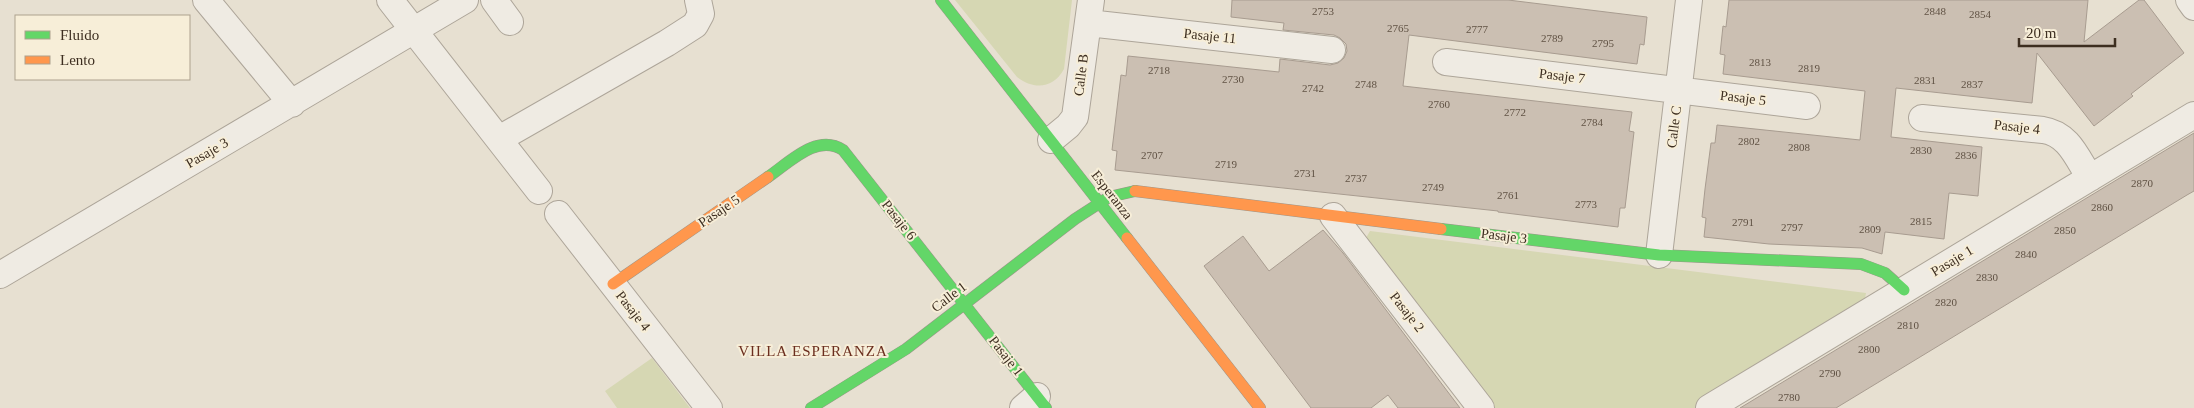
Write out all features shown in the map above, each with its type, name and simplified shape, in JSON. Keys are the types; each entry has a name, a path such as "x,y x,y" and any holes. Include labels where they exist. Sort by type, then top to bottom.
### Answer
{"street":[{"path":"206,0 292,104"},
{"path":"390,0 539,191"},
{"path":"414,31 465,0"},
{"path":"494,0 510,22"},
{"name":"Esperanza","path":"941,0 1260,408"},
{"name":"Calle C","path":"1659,255 1689,0"},
{"path":"2189,0 2194,7"},
{"path":"499,139 667,43 695,24 699,7"},
{"name":"Calle B","path":"1051,140 1068,126 1075,117 1089,11"},
{"name":"Pasaje 11","path":"1089,11 1332,50"},
{"name":"Pasaje 3","path":"0,275 414,31"},
{"name":"Pasaje 7","path":"1446,62 1678,91"},
{"name":"Pasaje 5","path":"1678,91 1808,106"},
{"name":"Pasaje 1","path":"1709,408 2194,115"},
{"name":"Pasaje 4","path":"1922,118 2057,133 2068,142 2090,178"},
{"name":"Pasaje 5","path":"613,284 812,148 820,143 828,142"},
{"name":"Pasaje 6","path":"828,142 843,150 965,304"},
{"name":"Pasaje 3","path":"1100,203 1120,193 1144,192 1659,255 1861,264 1873,266 1886,273 1904,290"},
{"name":"Calle 1","path":"811,408 877,368 965,304 1075,219 1100,203"},
{"name":"Pasaje 4","path":"558,214 708,408"},
{"name":"Pasaje 2","path":"1333,216 1481,408"},
{"name":"Pasaje 1","path":"965,304 1035,404"}],"green space":[{"path":"955,0 1072,0 1064,69 1060,76 1049,84 1043,85 1030,84 1017,77"},
{"path":"1370,231 1866,293 1864,304 1695,408 1493,408 1363,243"},
{"path":"652,358 690,408 617,408 605,391"}],"building":[{"path":"1232,0 1508,0 1647,17 1644,45 1640,44 1637,64 1409,35 1403,86 1632,112 1629,131 1634,132 1625,208 1620,208 1618,227 1498,211 1115,170 1117,151 1112,150 1121,75 1126,76 1128,56 1279,72 1280,59 1330,65 1338,63 1344,58 1347,51 1346,44 1340,38 1334,35 1283,30 1284,23 1231,17"},
{"path":"1729,0 2088,0 2084,42 2139,0 2144,0 2184,53 2131,94 2133,96 2094,126 2037,53 2032,103 1896,88 1891,137 1982,147 1978,196 1949,193 1944,239 1885,232 1882,254 1862,248 1769,244 1704,237 1706,218 1702,217 1705,189 1711,143 1715,143 1717,125 1860,140 1865,91 1723,74 1725,55 1720,54 1723,26 1726,27"},
{"path":"2194,133 2194,191 1836,408 1740,408"},
{"path":"1323,230 1343,253 1460,408 1398,408 1388,395 1371,408 1311,408 1204,266 1243,236 1269,271"}],"traffic: fast":[{"path":"941,0 1127,238"},
{"path":"768,177 795,157 814,147 823,145 833,146 843,150 1046,408"},
{"path":"811,408 906,349 1075,219 1109,197 1135,191"},
{"path":"1441,229 1659,255 1861,264 1885,273 1904,290"}],"traffic: slow":[{"path":"613,284 768,177"},
{"path":"1135,191 1441,229"},
{"path":"1127,238 1260,408"}],"district":[{"name":"VILLA ESPERANZA","path":"813,351"}]}
